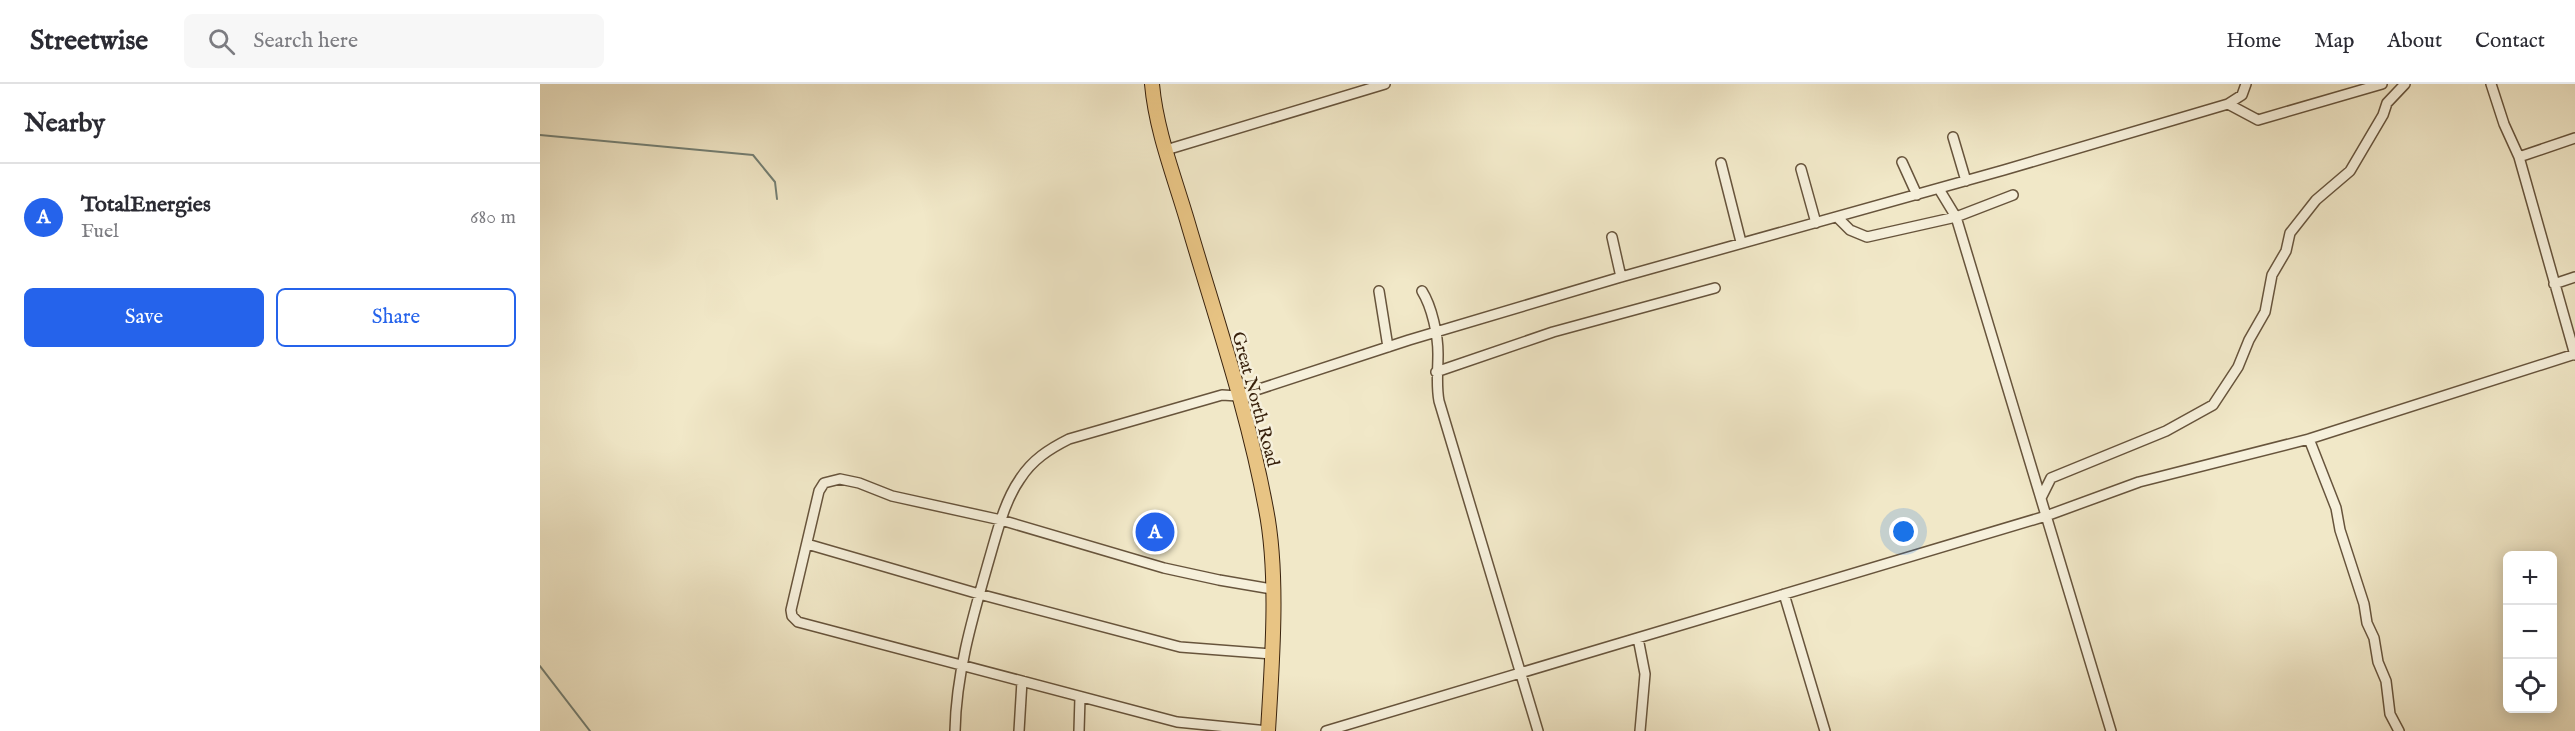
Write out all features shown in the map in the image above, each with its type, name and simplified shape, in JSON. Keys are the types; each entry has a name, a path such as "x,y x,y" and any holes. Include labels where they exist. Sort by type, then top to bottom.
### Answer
{"highway":[{"name":"Great North Road","path":"1152,84 1153,98 1166,150 1238,396 1267,511 1272,589 1272,654 1268,731"}],"street":[{"path":"1146,84 1153,98"},
{"path":"1166,150 1385,84"},
{"path":"954,731 957,690 962,665 979,594 1001,520 1019,480 1034,461 1052,447 1069,439 1222,395 1238,396 1388,347 1621,277 1939,189 2228,104 2242,95 2246,84"},
{"path":"2228,104 2258,120 2382,84"},
{"path":"2041,498 2051,478 2166,431 2213,405 2238,367 2249,340 2265,312 2272,275 2286,251 2290,232 2316,200 2349,171 2383,115 2387,103 2405,84"},
{"path":"1326,731 2046,516 2139,482 2309,439 2575,354 2520,157 2504,124 2491,84"},
{"path":"1953,137 1966,181"},
{"path":"2520,157 2575,138"},
{"path":"1721,162 1742,242"},
{"path":"1902,162 1917,195"},
{"path":"1801,168 1816,223"},
{"path":"1939,189 1956,217 2111,731"},
{"path":"1837,217 1850,230 1867,237 1956,217 2013,195"},
{"path":"1612,237 1621,277"},
{"path":"2554,284 2575,277"},
{"path":"1436,372 1553,332 1715,288"},
{"path":"1379,291 1388,347"},
{"path":"1422,291 1427,298 1436,333 1438,401 1538,731"},
{"path":"2309,439 2336,508 2340,530 2364,604 2367,623 2374,638 2378,662 2386,681 2390,714 2399,731"},
{"path":"1268,731 1177,722 798,622 792,616 791,610 819,491 824,483 840,479 859,483 892,496 1001,520 1164,568 1272,589"},
{"path":"807,543 979,594 1180,647 1272,654"},
{"path":"1784,594 1825,731"},
{"path":"1638,638 1645,674 1640,731"},
{"path":"1019,731 1022,681"},
{"path":"1079,731 1080,697"}],"waterway":[{"path":"540,135 753,155 775,182 777,199"},
{"path":"540,666 590,731"}],"place":[{"name":"TotalEnergies","path":"1155,532"}]}
